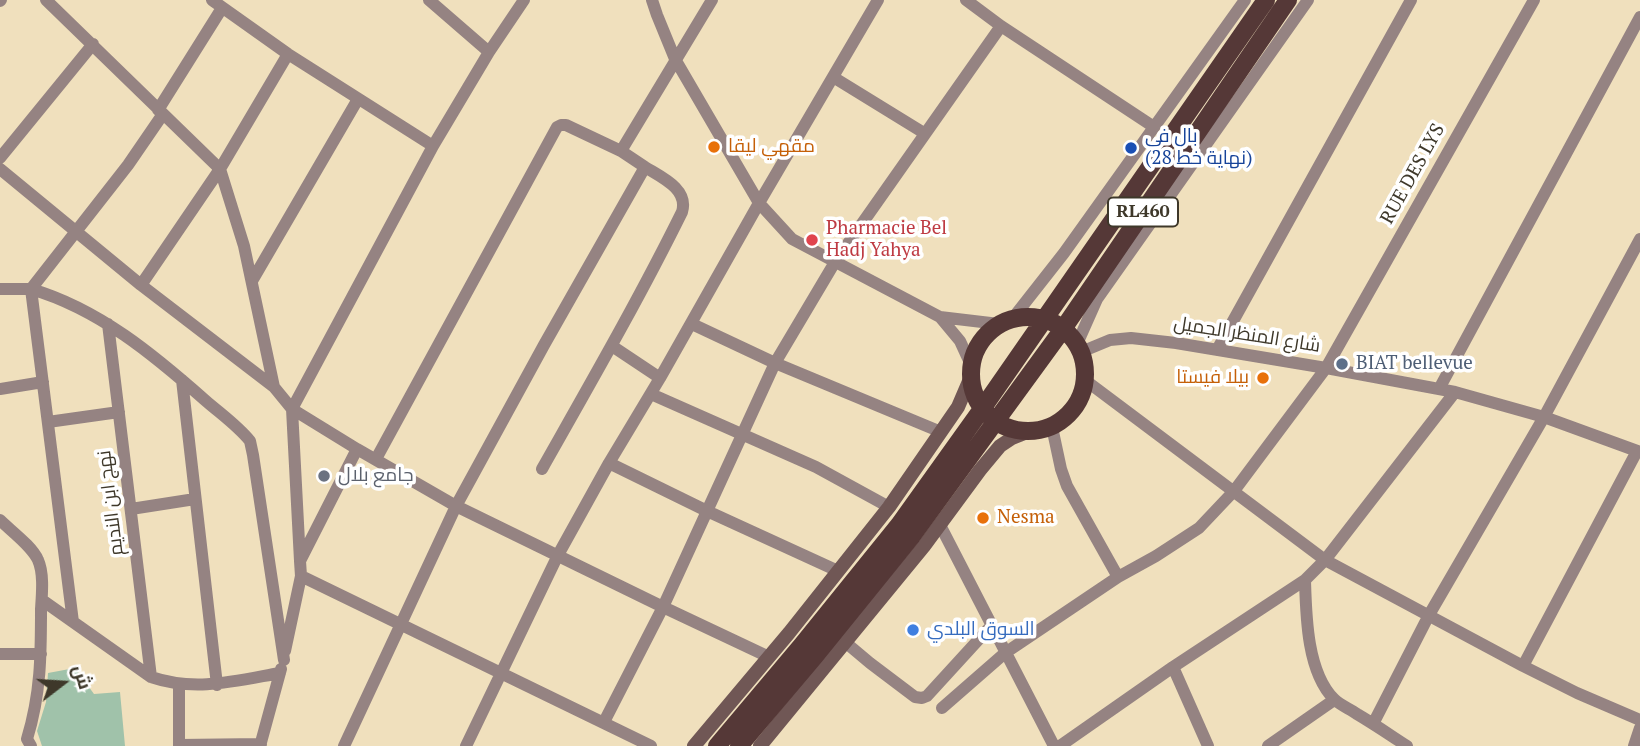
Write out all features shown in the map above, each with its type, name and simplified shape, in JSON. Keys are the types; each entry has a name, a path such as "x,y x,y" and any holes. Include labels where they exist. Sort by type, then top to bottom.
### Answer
{"main road":[{"name":"RL460","path":"982,409 1266,0"},
{"name":"RL460","path":"995,422 1063,329 1288,0"},
{"path":"694,746 890,506 958,407 976,349 986,335 1006,321 1029,316 1044,319 1063,329 1079,348 1085,366 1085,380 1080,399 1069,415 1052,427 1027,432 995,422 982,409 974,395 971,372"},
{"path":"717,746 898,525 982,409"},
{"path":"739,746 912,536 995,422"},
{"path":"763,745 1000,446 1027,432"}],"street":[{"path":"46,0 220,169 244,246 274,387"},
{"path":"429,0 489,52"},
{"path":"179,684 179,745 260,745 282,666 301,576 292,409 433,146 489,52 524,0"},
{"path":"652,0 676,60 759,203 792,239 940,317 960,341 971,372"},
{"path":"621,151 712,0"},
{"path":"466,746 558,555 878,0"},
{"path":"966,0 1154,127"},
{"path":"940,317 1006,321 1064,253 1245,0"},
{"path":"1079,348 1097,299 1308,0"},
{"path":"1217,350 1412,0"},
{"name":"RUE DES LYS","path":"942,708 1005,653 1118,577 1199,528 1234,491 1326,368 1534,0"},
{"path":"73,622 32,289 128,165 161,112 217,4 288,54 433,146"},
{"path":"1439,389 1640,16"},
{"path":"604,722 663,607 775,363 835,262 1001,26"},
{"path":"0,158 93,44"},
{"path":"141,285 220,169 288,54"},
{"path":"833,77 924,133"},
{"path":"252,281 358,99"},
{"path":"376,459 557,127 566,125 621,151 674,186 679,191 684,206 658,261 542,469"},
{"path":"344,746 456,506 645,167"},
{"path":"0,169 141,285 274,387 292,409 456,506 769,657"},
{"path":"1373,724 1429,615 1544,417 1638,247"},
{"path":"0,289 32,289 73,304 108,324 182,380 247,437 252,444 282,666"},
{"name":"نهج ابن النديم","path":"108,324 151,677"},
{"path":"692,324 775,363 940,432"},
{"name":"شارع المنظر الجميل","path":"1079,348 1130,338 1326,368 1455,392 1544,417 1638,451"},
{"path":"612,346 660,378"},
{"path":"182,380 217,685"},
{"path":"1085,380 1325,560 1523,666 1640,720"},
{"path":"0,389 43,382"},
{"path":"1060,746 1305,580 1325,560 1455,392"},
{"path":"651,394 816,467 890,506"},
{"path":"48,422 119,412"},
{"path":"1052,427 1067,486 1118,577"},
{"path":"300,561 357,449"},
{"path":"1523,666 1638,451"},
{"path":"609,463 838,571"},
{"path":"131,509 195,499"},
{"path":"0,520 33,552 40,568 40,678 27,744"},
{"path":"940,525 1054,746"},
{"path":"301,576 651,746"},
{"path":"1305,580 1312,653 1320,677 1334,700 1407,746"},
{"path":"42,600 151,677 179,684 217,685 282,666"},
{"path":"845,642 915,697 922,698 927,696 991,626"},
{"path":"0,654 41,654"},
{"path":"1173,667 1208,746"},
{"path":"1268,746 1334,700"},
{"path":"1634,746 1640,728"}],"green space":[{"path":"75,668 94,694 120,692 125,746 42,746 37,731 46,702 48,673"}],"place":[{"name":"مقهي ليقا","path":"714,147"},
{"name":"بال في (نهاية خط 28)","path":"1131,148"},
{"name":"Pharmacie Bel Hadj Yahya","path":"812,240"},
{"name":"BIAT bellevue","path":"1342,364"},
{"name":"بيلا فيستا","path":"1263,378"},
{"name":"جامع بلال","path":"324,476"},
{"name":"Nesma","path":"983,518"},
{"name":"السوق البلدي","path":"913,630"}]}
